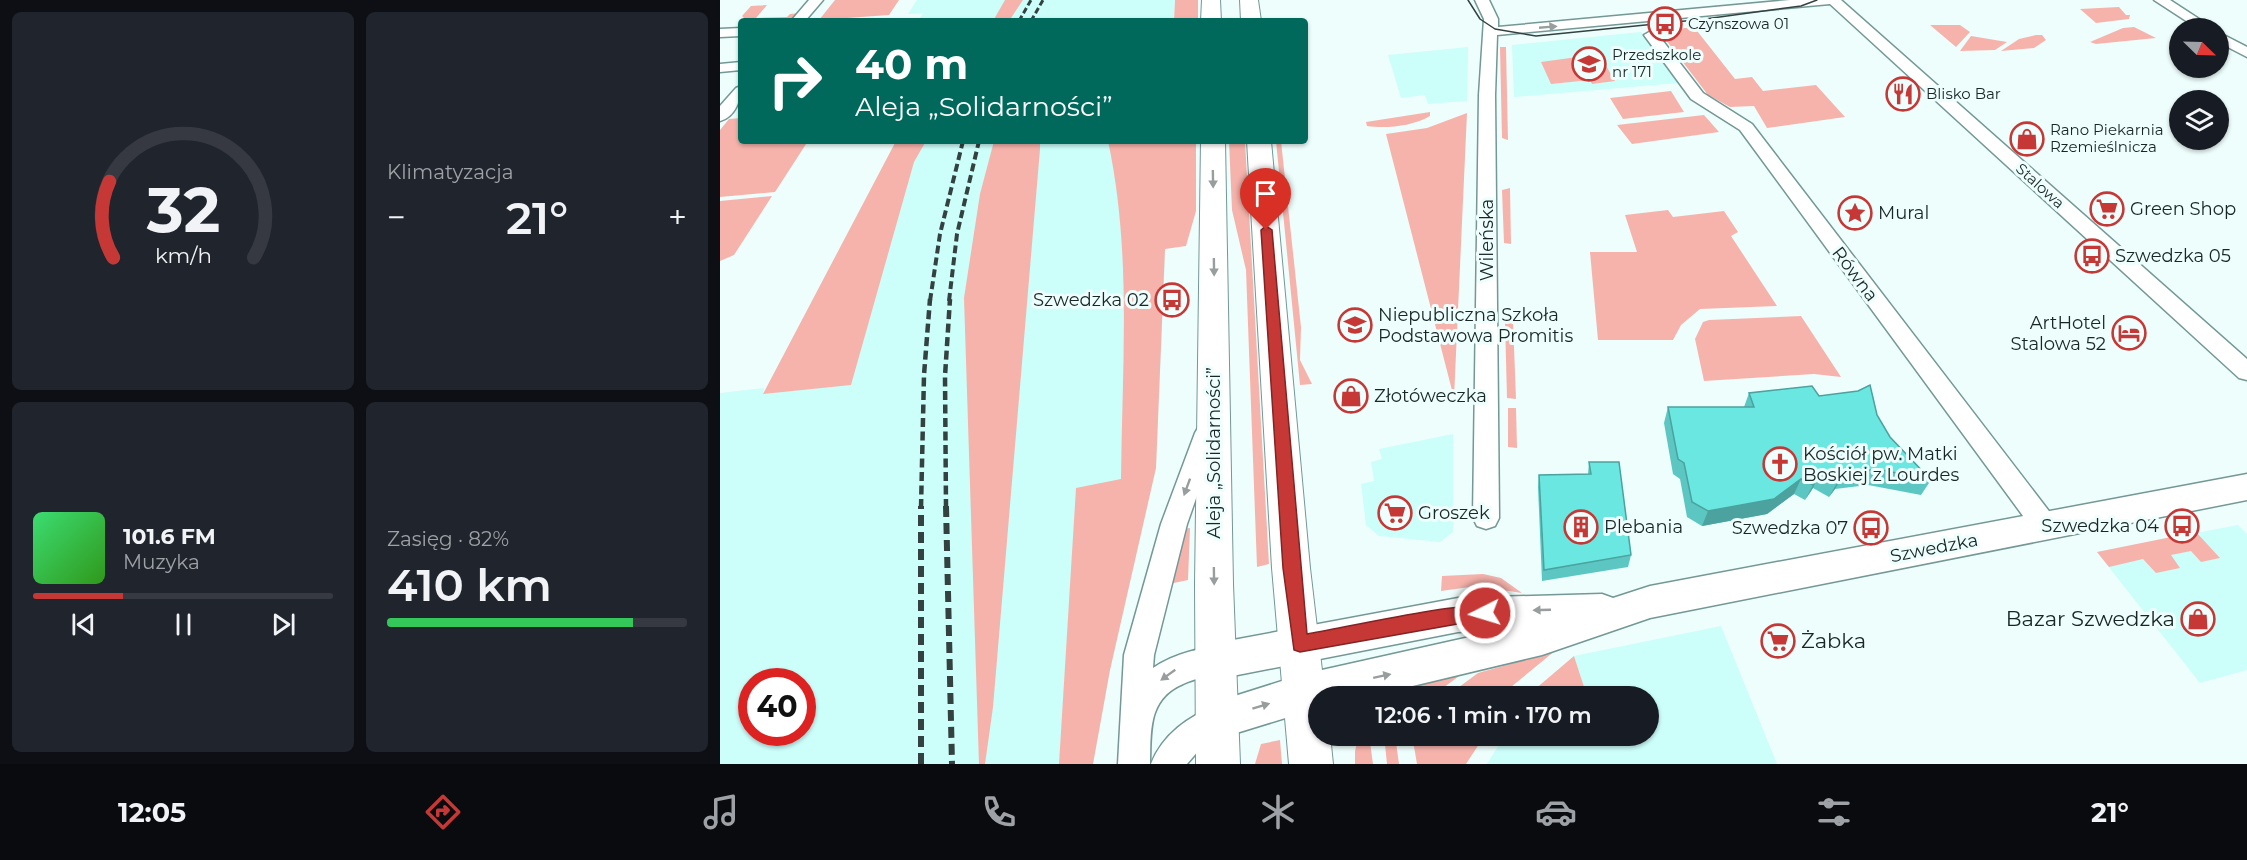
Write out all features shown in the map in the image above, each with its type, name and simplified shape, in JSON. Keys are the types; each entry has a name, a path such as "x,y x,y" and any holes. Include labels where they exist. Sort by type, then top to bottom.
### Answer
{"main road":[{"path":"1211,0 1211,18"},
{"path":"1249,0 1251,18"},
{"name":"Aleja „Solidarności”","path":"1213,144 1214,562 1218,764"},
{"path":"1259,144 1291,568 1311,764"}],"street":[{"path":"801,18 816,0"},
{"name":"Wileńska","path":"1482,0 1491,19 1489,32 1486,518"},
{"path":"1489,32 1833,0"},
{"name":"Stalowa","path":"1833,0 2247,372"},
{"path":"2161,0 2190,18"},
{"path":"720,33 738,32"},
{"name":"Równa","path":"1651,35 1697,96 1746,128 2046,527"},
{"path":"2229,42 2247,53"},
{"path":"721,68 738,66"},
{"path":"720,116 738,95"},
{"path":"1134,764 1139,655 1174,524 1215,412"},
{"name":"Szwedzka","path":"1217,720 1304,693 1542,638 1650,602 2247,487"},
{"name":"Szwedzka","path":"1217,660 1458,615 1577,609 1622,610"},
{"path":"1136,715 1149,691 1176,669 1217,660"},
{"path":"1167,764 1194,732 1217,720"}],"shaded area":[{"path":"835,0 899,0 889,15 821,18"},
{"path":"917,0 1175,0 1174,18 920,18 923,13 908,14"},
{"path":"1005,0 1023,0 1011,18 995,18"},
{"path":"1175,0 1198,0 1198,18 1174,18"},
{"path":"767,5 756,18 744,18 742,16 751,6"},
{"path":"2119,7 2126,15 2130,15 2129,19 2096,23 2080,9"},
{"path":"800,13 796,18 756,18 787,17 790,14"},
{"path":"1930,25 1960,25 1970,32 1956,47"},
{"path":"1694,27 1735,79 1752,77 1763,91 1816,85 1845,117 1767,128 1754,106 1730,107 1708,95 1659,31"},
{"path":"2134,27 2156,38 2096,44 2090,42 2123,28"},
{"name":"Przedszkole nr 171","path":"1641,32 1678,83 1514,97 1512,45"},
{"path":"2042,35 2046,40 2034,48 2001,51 2019,39"},
{"path":"1971,36 2007,42 1995,50 1960,51"},
{"path":"1468,47 1467,101 1428,104 1425,95 1401,98 1388,55"},
{"path":"1500,47 1506,47 1508,140 1502,138"},
{"path":"1599,54 1615,81 1592,84 1590,80 1551,84 1541,62"},
{"path":"1671,91 1684,112 1623,119 1610,98"},
{"path":"1430,112 1430,116 1399,126 1367,126 1366,122"},
{"path":"1467,113 1454,398 1386,134 1427,128"},
{"path":"1704,115 1719,132 1632,144 1617,125"},
{"path":"738,118 738,144 806,144 775,192 720,197 720,130 729,119"},
{"path":"894,144 924,144 914,162 851,385 763,394"},
{"path":"924,144 1170,144 1156,468 1110,670 1093,764 720,764 720,393 764,388 763,394"},
{"path":"993,144 1040,144 993,707 985,764 979,764 964,298 980,194"},
{"path":"1108,144 1196,144 1196,211 1186,246 1165,249 1156,468 1110,670 1093,764 1059,764 1076,488 1121,479 1124,309 1120,225"},
{"path":"1229,144 1245,144 1269,564 1257,567 1246,270 1232,210"},
{"path":"1276,144 1281,144 1301,327 1300,360 1312,384 1300,385"},
{"path":"1510,188 1511,244 1504,243 1502,190"},
{"path":"772,196 734,255 720,261 720,201"},
{"path":"1668,210 1673,217 1724,211 1738,232 1731,236 1777,306 1700,309 1681,325 1673,340 1598,340 1590,252 1637,252 1625,215"},
{"path":"1801,316 1841,377 1814,374 1704,381 1695,339 1703,322"},
{"path":"1513,321 1516,399 1507,398 1505,322"},
{"path":"1508,408 1516,408 1517,448 1508,447"},
{"path":"1453,434 1453,532 1440,542 1379,536 1366,525 1361,484 1374,481 1371,462 1382,459 1379,449"},
{"name":"Bazar Szwedzka","path":"2238,525 2247,534 2247,670 2200,683 2097,552"},
{"path":"1190,528 1188,580 1169,584 1183,529"},
{"path":"2196,532 2220,558 2201,562 2191,551 2171,555 2180,568 2156,573 2143,559 2109,567 2097,552"},
{"path":"1483,574 1501,578 1522,593 1477,586 1441,591 1442,576"},
{"path":"1721,626 1777,764 1487,764 1498,746 1659,746 1659,686 1584,686 1574,656"},
{"path":"1567,641 1512,686 1460,686 1478,673 1538,656"},
{"path":"1574,656 1584,686 1539,686"},
{"path":"1470,668 1446,686 1406,686"},
{"path":"1280,740 1282,764 1255,764 1261,744"},
{"path":"1356,746 1371,746 1373,764 1355,764"},
{"path":"1385,746 1397,746 1399,764 1387,764"},
{"path":"1414,746 1478,746 1466,764 1417,764"}],"building":[{"name":"Kościół pw. Matki Boskiej z Lourdes","path":"1870,385 1877,415 1890,437 1931,480 1877,469 1844,474 1838,481 1820,472 1813,485 1801,479 1774,499 1708,511 1692,502 1684,463 1678,459 1668,407 1754,407 1749,393 1812,386 1819,396 1858,391"},
{"name":"Plebania","path":"1589,462 1619,462 1631,555 1544,570 1539,475 1591,474"}],"tram line":[{"path":"1468,0 1480,19 1495,29 1536,36 1705,19 1801,6 1817,0"}],"railway":[{"path":"1021,18 1031,0"},
{"path":"1033,18 1043,0"},
{"path":"930,301 940,234 962,144"},
{"path":"949,301 957,234 978,144"},
{"path":"921,508 924,375 930,299"},
{"path":"946,508 945,376 950,299"},
{"path":"946,506 952,764"},
{"path":"921,508 921,764"}],"place":[{"name":"Czynszowa 01","path":"1665,24"},
{"name":"Przedszkole nr 171","path":"1589,64"},
{"name":"Blisko Bar","path":"1903,94"},
{"name":"Rano Piekarnia Rzemieślnicza","path":"2027,139"},
{"name":"Green Shop","path":"2107,209"},
{"name":"Mural","path":"1855,213"},
{"name":"Szwedzka 05","path":"2092,256"},
{"name":"Szwedzka 02","path":"1172,300"},
{"name":"Niepubliczna Szkoła Podstawowa Promitis","path":"1355,325"},
{"name":"ArtHotel Stalowa 52","path":"2129,333"},
{"name":"Złotóweczka","path":"1351,396"},
{"name":"Kościół pw. Matki Boskiej z Lourdes","path":"1780,464"},
{"name":"Groszek","path":"1395,513"},
{"name":"Szwedzka 04","path":"2182,526"},
{"name":"Plebania","path":"1581,527"},
{"name":"Szwedzka 07","path":"1871,528"},
{"name":"Bazar Szwedzka","path":"2198,619"},
{"name":"Żabka","path":"1778,641"}],"route":[{"path":"1266,230 1291,568 1300,644 1458,615 1485,613"}]}
